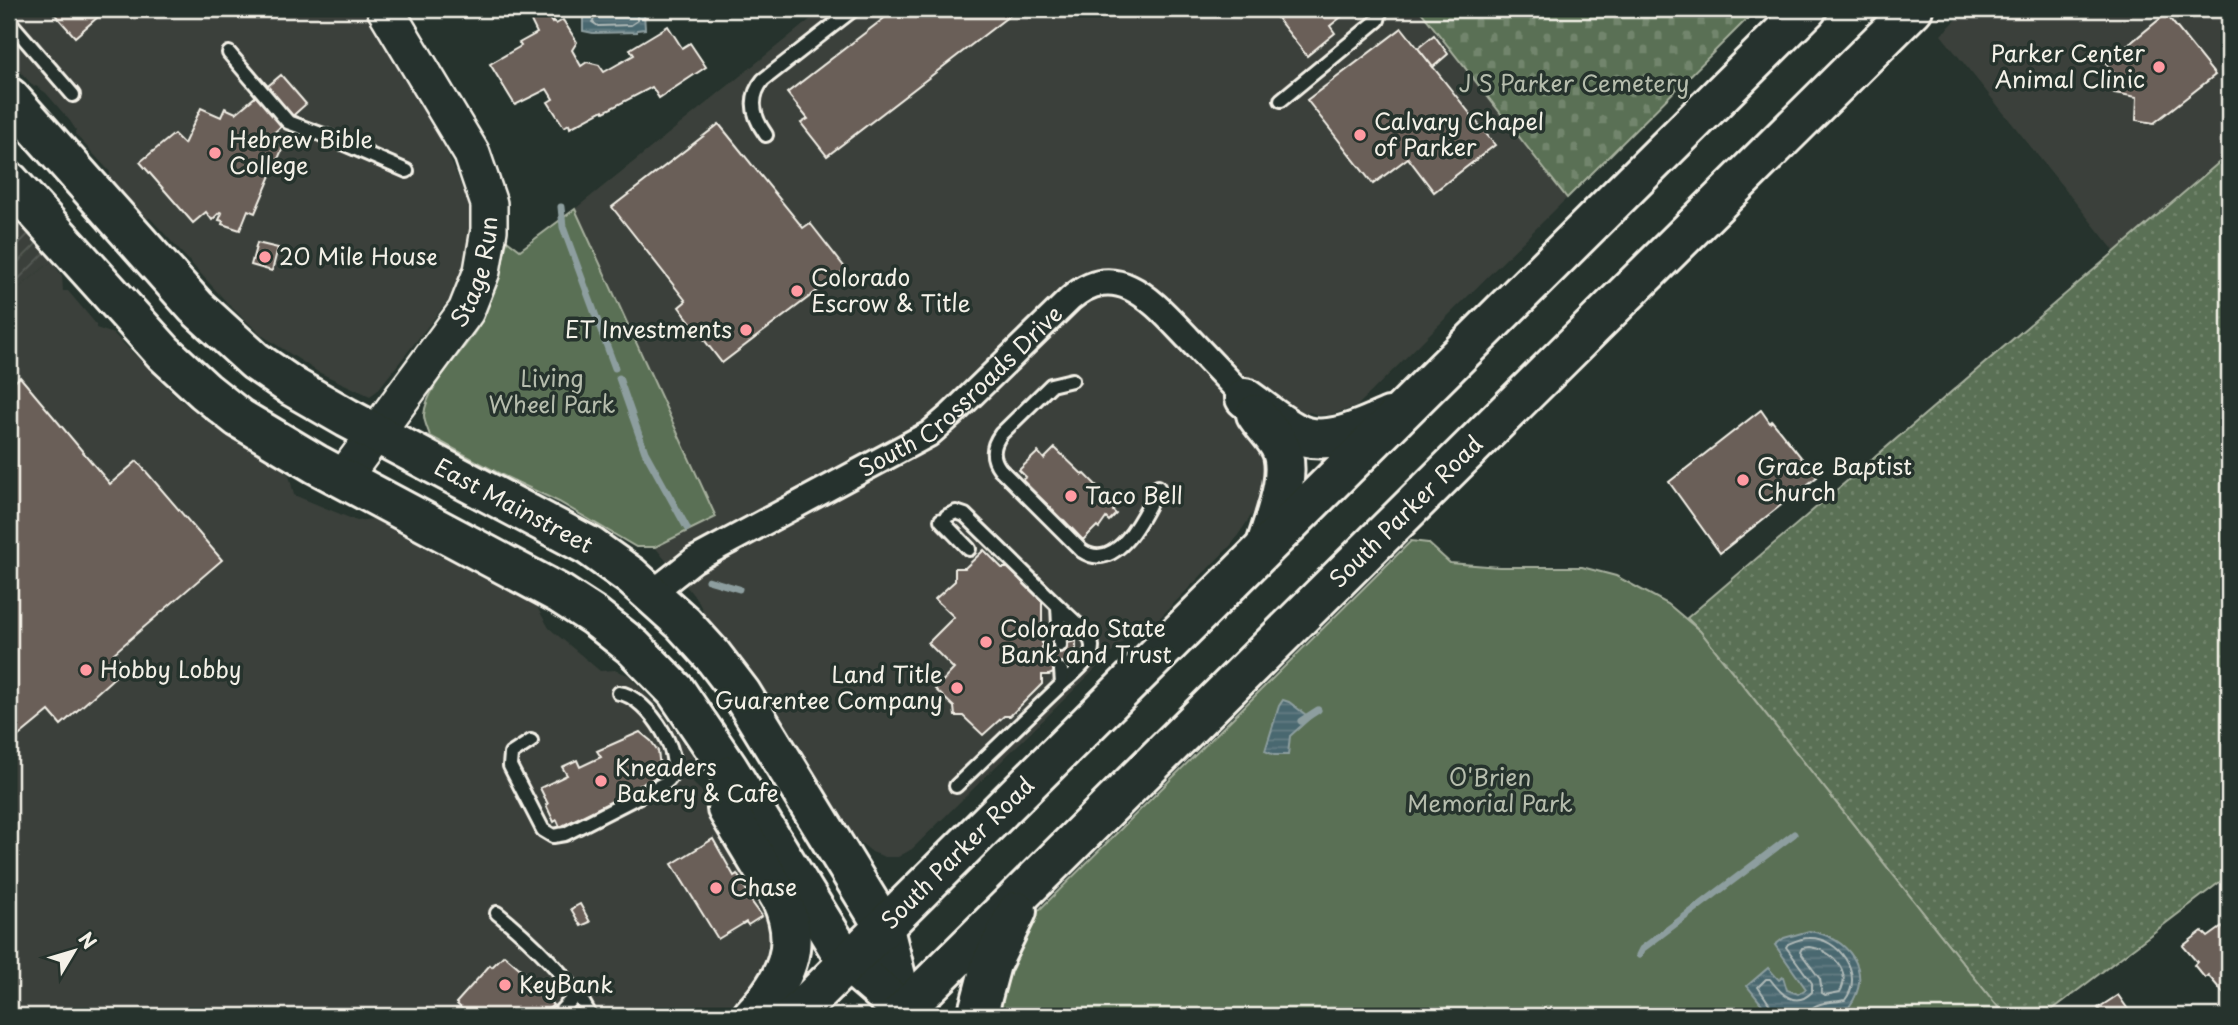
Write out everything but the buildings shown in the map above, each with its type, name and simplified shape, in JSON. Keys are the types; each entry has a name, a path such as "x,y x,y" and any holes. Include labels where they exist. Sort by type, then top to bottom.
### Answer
{"main road":[{"name":"South Parker Road","path":"794,1016 1807,9"},
{"name":"South Parker Road","path":"903,1014 1034,880 1913,9"},
{"name":"East Mainstreet","path":"9,97 195,307 255,361 309,397 566,533 609,560 652,593 712,655 741,693 883,925 903,1014"},
{"path":"9,181 164,353 205,391 255,428 342,478 568,598 633,646 663,676 688,707 847,962 903,1014"},
{"path":"107,289 122,281 138,285 168,308 223,360 234,365 255,361"},
{"path":"1245,398 1296,434 1321,438 1336,437 1403,410"},
{"path":"1245,398 1280,446 1283,455 1282,497 1266,545"},
{"path":"448,533 490,534 604,597 616,601 632,601 652,593"},
{"path":"732,775 727,809 781,899 787,913 790,933 790,953 782,978 771,996 752,1016"},
{"path":"977,1016 991,964 1034,880"}],"street":[{"name":"Stage Run","path":"342,478 466,311 482,271 490,216 481,176 472,154 385,9"},
{"name":"South Crossroads Drive","path":"652,593 694,560 929,433 1087,286 1111,282 1124,284 1146,296 1245,398"}],"lane":[{"path":"766,135 756,121 753,109 756,89 763,80 854,9"},
{"path":"1281,100 1378,20 1381,9"},
{"path":"9,21 72,95"},
{"path":"229,53 288,122 407,171"},
{"path":"1072,380 1051,385 1001,434 995,442 993,452 1000,469 1082,551 1094,556 1112,552 1130,535 1142,519 1158,487"},
{"path":"956,786 1086,663 1092,647 1082,628 965,515 956,512 944,518 970,548"},
{"path":"1058,606 1060,645"},
{"path":"1061,670 1062,684"},
{"path":"531,741 511,754 510,766 543,830 554,836 565,834 665,783 672,776 674,764 665,738 644,706 632,696 618,693"},
{"path":"497,913 512,925 577,994 585,1013"},
{"path":"556,1016 577,994"}],"shaded area":[{"path":"9,9 365,9 436,126 467,199 472,220 471,243 465,270 455,292 377,391 370,396 318,372 263,336 231,307 150,218 140,220 110,185 110,172 75,134 76,130 70,121 46,93 34,87 9,59"},
{"path":"823,9 1419,9 1567,198 1356,407 1329,415 1309,412 1265,444 1271,461 1259,504 1232,544 1146,632 1138,627 912,849 898,857 885,857 872,852 852,836 754,679 710,625 698,601 655,547 716,517 575,209"},
{"path":"1967,9 2229,9 2229,154 2116,253 1941,35"},
{"path":"9,213 52,261 9,296"},
{"path":"52,261 62,276 63,291 68,291 96,324 96,328 114,334 180,400 219,430 282,469 289,475 294,495 357,521 378,521 529,601 537,607 549,628 600,671 615,670 628,675 660,708 693,757 696,767 692,779 694,784 714,803 775,904 764,910 770,933 764,965 754,982 721,1016 9,1016 9,296"}],"green space":[{"name":"J S Parker Cemetery","path":"1419,9 1757,9 1567,198"},
{"path":"2229,154 2229,224 2223,229 2229,235 2229,875 2044,1016 2005,1016 1687,618"},
{"name":"Living Wheel Park","path":"575,209 716,517 655,547 636,547 559,502 430,436 425,420 427,403 433,390 483,318 498,279 507,240 520,250"},
{"name":"O'Brien Memorial Park","path":"1411,541 1428,543 1450,563 1499,567 1582,567 1616,576 1668,604 1700,631 2005,1016 992,1016 1022,927"}],"water":[{"path":"635,9 644,12 645,29 637,32 583,31 583,13 591,13 591,10"},
{"path":"1283,700 1310,718 1290,736 1288,755 1274,755 1265,751"},
{"path":"1809,931 1835,940 1846,948 1853,958 1859,981 1849,1007 1798,1016 1744,1016 1763,1014 1764,1007 1747,986 1768,968 1779,980 1783,977 1787,990 1798,994 1806,989 1775,945 1784,938"}],"waterway":[{"path":"561,207 563,227 615,368"},
{"path":"619,378 645,452 687,528"},
{"path":"708,580 739,589"},
{"path":"1301,721 1318,710"},
{"path":"1639,955 1642,949 1794,834"}],"place":[{"name":"Parker Center Animal Clinic","path":"2159,67"},
{"name":"Calvary Chapel of Parker","path":"1360,135"},
{"name":"Hebrew Bible College","path":"215,153"},
{"name":"20 Mile House","path":"265,257"},
{"name":"Colorado Escrow & Title","path":"797,291"},
{"name":"ET Investments","path":"746,330"},
{"name":"Grace Baptist Church","path":"1743,480"},
{"name":"Taco Bell","path":"1071,496"},
{"name":"Colorado State Bank and Trust","path":"986,642"},
{"name":"Hobby Lobby","path":"86,670"},
{"name":"Land Title Guarentee Company","path":"957,688"},
{"name":"Kneaders Bakery & Cafe","path":"601,781"},
{"name":"Chase","path":"716,888"},
{"name":"KeyBank","path":"505,985"}]}
